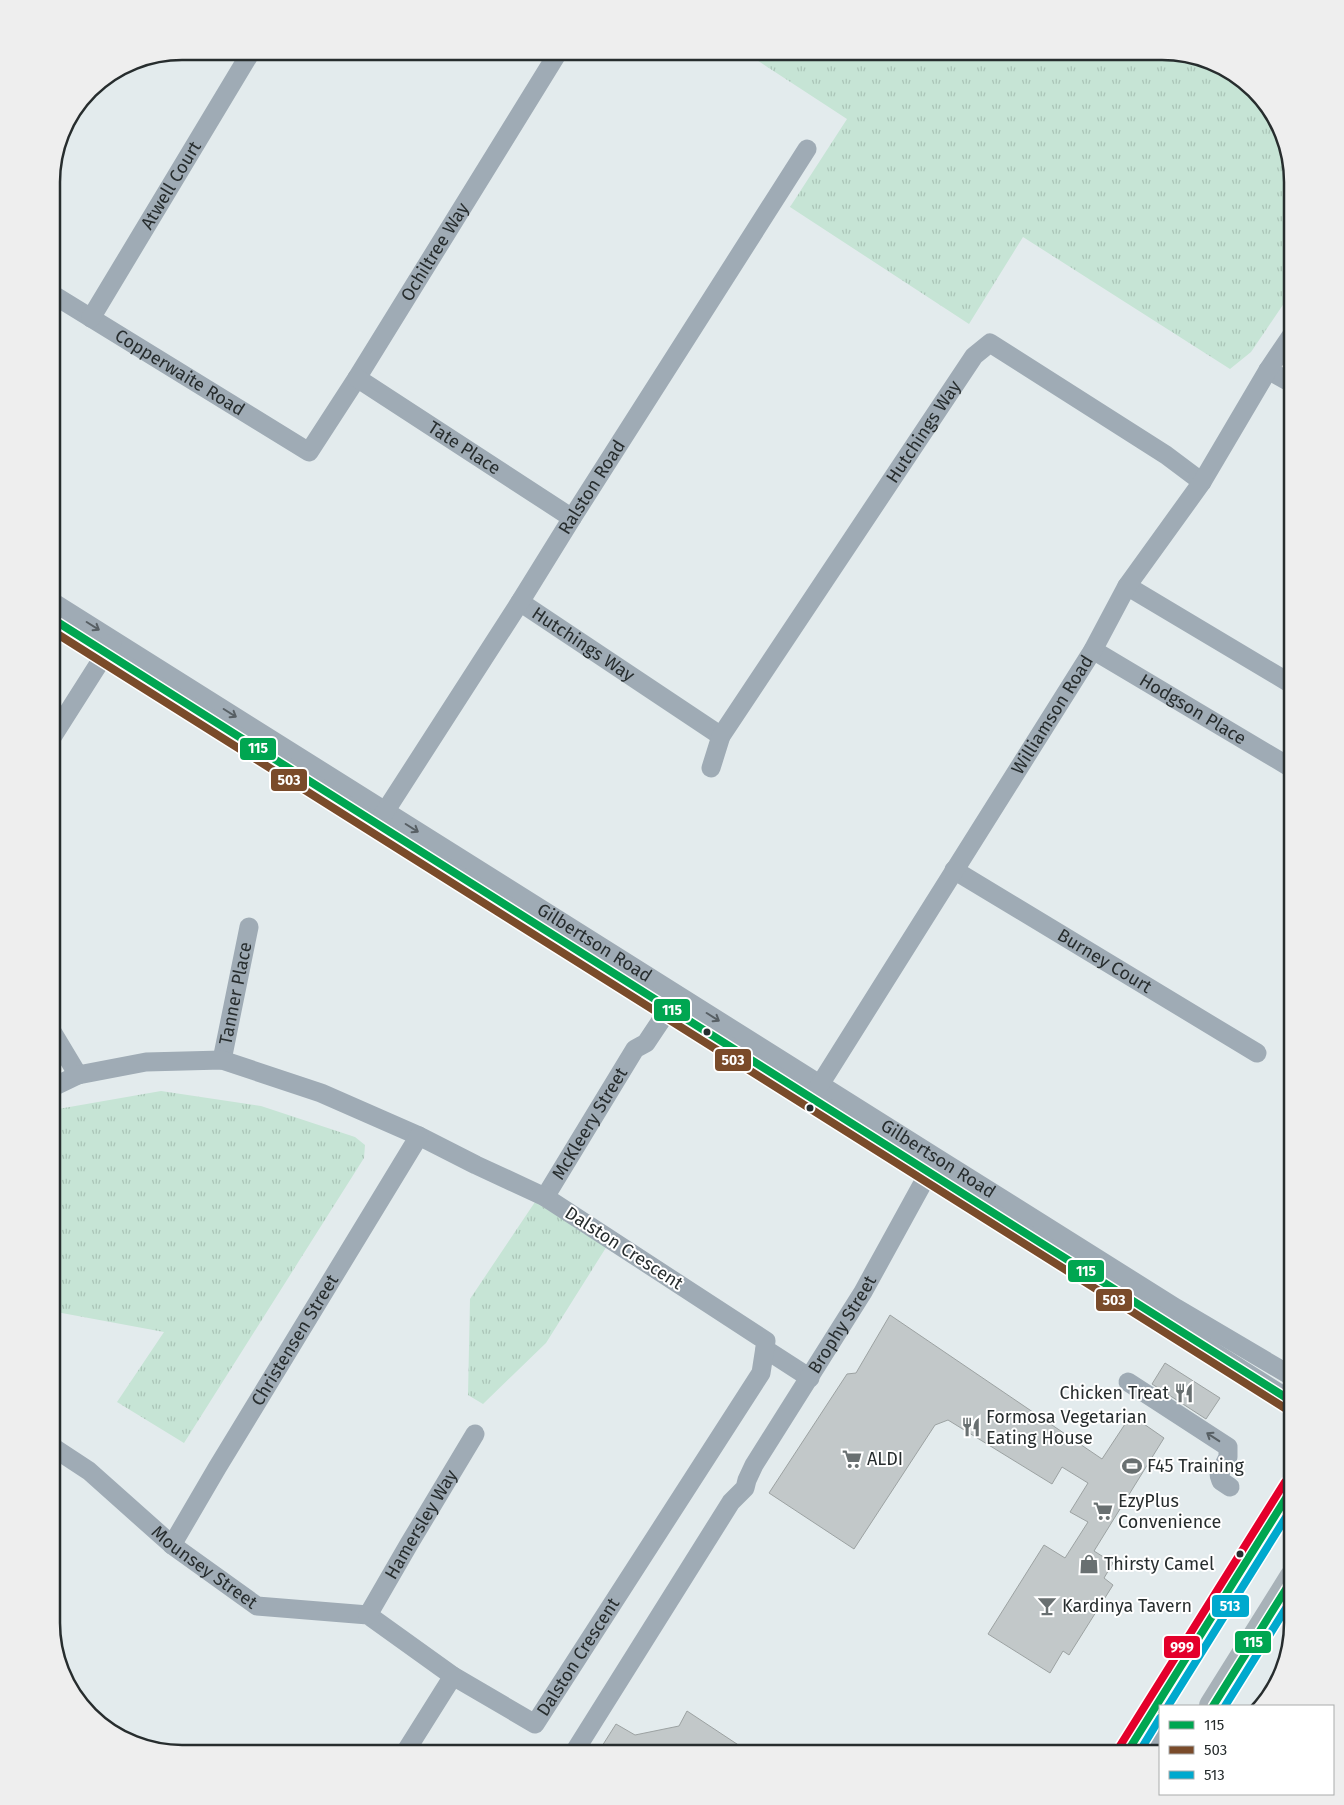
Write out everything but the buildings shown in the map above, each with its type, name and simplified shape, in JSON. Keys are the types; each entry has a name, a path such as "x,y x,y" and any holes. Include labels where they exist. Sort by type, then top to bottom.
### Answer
{"highway":[{"path":"1132,1745 1284,1502"},
{"path":"1214,1705 1284,1592"}],"street":[{"name":"Atwell Court","path":"91,318 246,60"},
{"name":"Ochiltree Way","path":"309,452 357,378 553,60"},
{"name":"Ralston Road","path":"381,818 807,149"},
{"name":"Copperwaite Road","path":"60,299 309,452"},
{"name":"Hutchings Way","path":"712,768 721,736 974,356 990,343 1166,455 1202,482"},
{"name":"Williamson Road","path":"816,1091 1093,650 1127,586 1202,482 1284,346"},
{"path":"1268,370 1284,379"},
{"name":"Tate Place","path":"357,378 572,518"},
{"path":"1127,586 1284,681"},
{"name":"Hutchings Way","path":"520,602 721,736"},
{"name":"Gilbertson Road","path":"60,607 110,646 933,1165 1284,1396"},
{"name":"Gilbertson Road","path":"60,622 110,646"},
{"path":"60,725 110,646"},
{"name":"Hodgson Place","path":"1093,650 1284,765"},
{"name":"Burney Court","path":"954,870 1257,1053"},
{"name":"Tanner Place","path":"222,1060 249,927"},
{"name":"McKleery Street","path":"545,1197 635,1049 646,1043 668,998"},
{"path":"60,1045 78,1075"},
{"name":"Dalston Crescent","path":"60,1084 78,1075 146,1062 222,1060 321,1093 419,1136 545,1197 766,1341 761,1373 535,1724 453,1676"},
{"name":"Christensen Street","path":"172,1545 419,1136"},
{"name":"Gilbertson Road","path":"933,1165 1284,1372"},
{"name":"Brophy Street","path":"579,1745 731,1502 745,1488 754,1465 863,1292 933,1165"},
{"path":"765,1349 810,1378"},
{"path":"1128,1382 1228,1447 1228,1457 1218,1476 1221,1481 1230,1487"},
{"name":"Hamersley Way","path":"368,1615 475,1434"},
{"name":"Mounsey Street","path":"60,1452 89,1471 172,1545 256,1606 368,1615"},
{"path":"368,1615 453,1676 410,1745"},
{"path":"1141,1745 1159,1739"}],"green space":[{"path":"757,60 1170,60 1185,62 1208,69 1236,85 1254,102 1263,114 1278,143 1284,174 1284,303 1251,352 1230,369 1023,237 969,324 790,207 847,119"},
{"path":"161,1091 261,1106 355,1137 365,1145 364,1158 184,1443 117,1402 164,1332 60,1313 60,1109"},
{"path":"535,1202 607,1246 546,1343 483,1404 468,1395 470,1299"}],"transit line":[{"name":"115","path":"60,624 1284,1396"},
{"name":"503","path":"60,636 1284,1407"},
{"name":"999","path":"1121,1745 1284,1484"},
{"name":"115","path":"1132,1745 1284,1501"},
{"name":"513","path":"1169,1705 1284,1520"},
{"name":"115","path":"1214,1705 1284,1592"},
{"name":"513","path":"1226,1705 1284,1611"},
{"name":"513","path":"1144,1745 1159,1720"}],"place":[{"name":"Chicken Treat","path":"1184,1393"},
{"name":"Formosa Vegetarian Eating House","path":"971,1427"},
{"name":"ALDI","path":"852,1459"},
{"name":"F45 Training","path":"1132,1466"},
{"name":"EzyPlus Convenience","path":"1103,1511"},
{"name":"Thirsty Camel","path":"1089,1564"},
{"name":"Kardinya Tavern","path":"1047,1606"}]}
